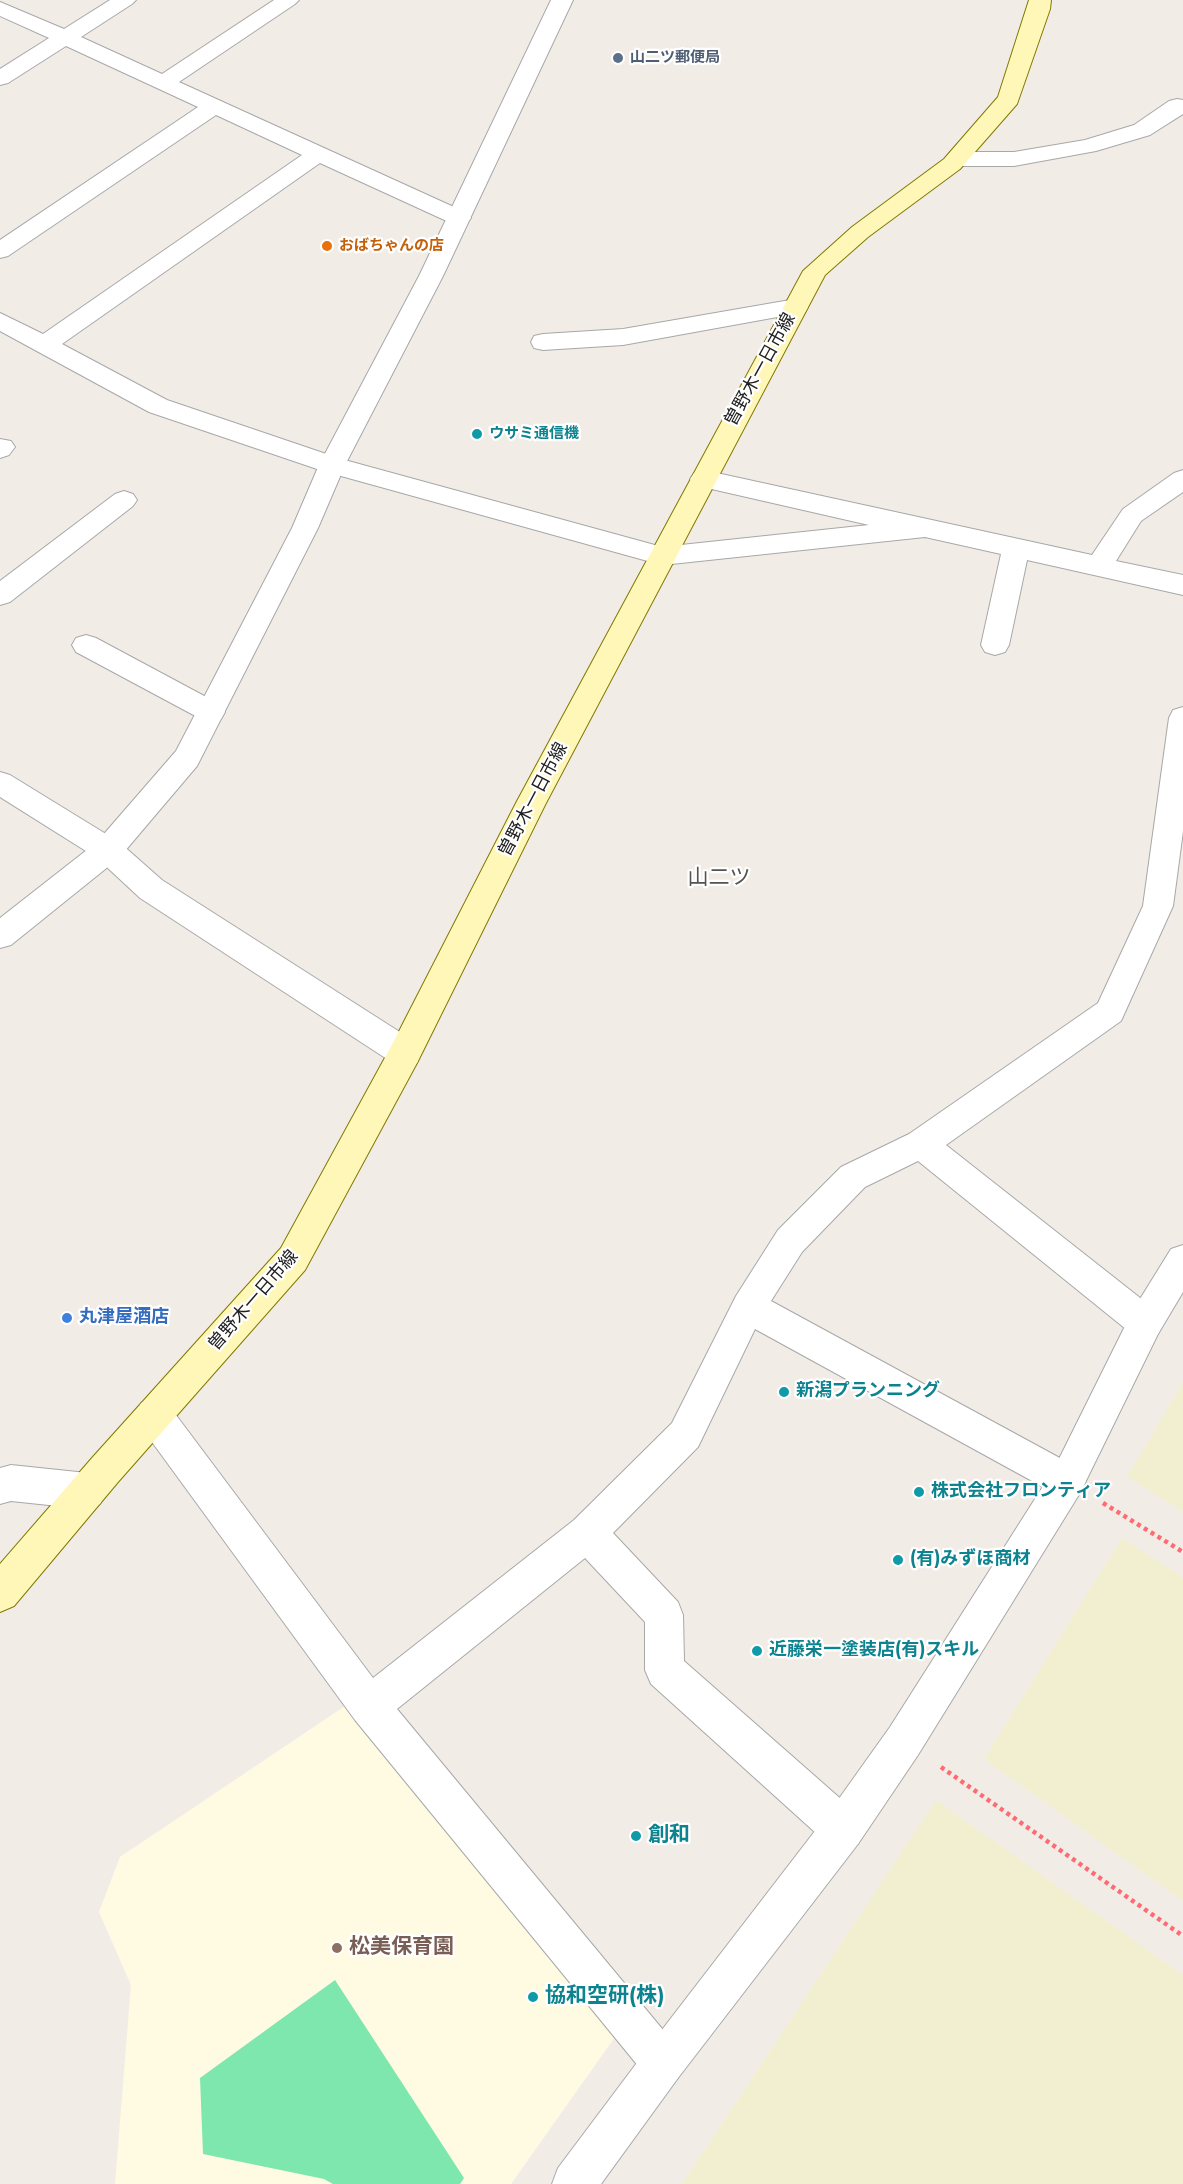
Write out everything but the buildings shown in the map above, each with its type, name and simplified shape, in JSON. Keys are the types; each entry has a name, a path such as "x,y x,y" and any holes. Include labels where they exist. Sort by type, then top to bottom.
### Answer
{"main road":[{"name":"曽野木一日市線","path":"0,1593 87,1491 293,1259 405,1053 531,802 815,271 860,232 957,159 1009,99 1040,0"}],"street":[{"path":"0,78 125,0"},
{"path":"163,83 288,0"},
{"path":"0,936 108,850 188,758 305,528 332,465 459,218 562,0"},
{"path":"0,9 459,218"},
{"path":"0,251 214,106"},
{"path":"957,159 1014,159 1088,146 1142,130 1177,106 1183,107"},
{"path":"45,344 318,154"},
{"path":"543,342 623,337 796,307"},
{"path":"0,321 158,406 332,465 662,556 926,528"},
{"path":"703,478 1183,585"},
{"path":"1099,566 1132,515 1183,479"},
{"path":"0,595 124,500"},
{"path":"995,645 1016,548"},
{"path":"86,645 211,712"},
{"path":"369,1706 587,1533 685,1434 748,1307 790,1241 853,1177 921,1144 1110,1012 1158,906 1183,718"},
{"path":"0,783 108,850 151,889 405,1053"},
{"path":"921,1144 1145,1323"},
{"path":"574,2184 663,2063 843,1829 904,1741 1067,1481 1145,1323 1183,1260"},
{"path":"748,1307 1067,1481"},
{"path":"154,1415 369,1706 663,2063"},
{"path":"0,1486 10,1483 87,1491"},
{"path":"587,1533 664,1616 665,1670 843,1829"}],"path":[{"path":"1067,1481 1183,1552"},
{"path":"904,1741 1183,1936"}],"shaded area":[{"path":"1183,1382 1183,1512 1127,1477"},
{"path":"1122,1538 1183,1577 1183,1901 984,1759"},
{"name":"松美保育園","path":"357,1698 622,2027 511,2184 115,2184 131,1985 99,1912 120,1857"},
{"path":"936,1800 1183,1975 1183,2184 682,2184"}],"green space":[{"path":"335,1980 464,2178 460,2184 333,2184 324,2179 203,2154 200,2078"}],"place":[{"name":"山二ツ郵便局","path":"618,58"},
{"name":"おばちゃんの店","path":"327,246"},
{"name":"ウサミ通信機","path":"477,434"},
{"name":"丸津屋酒店","path":"67,1318"},
{"name":"新潟プランニング","path":"784,1392"},
{"name":"株式会社フロンティア","path":"919,1492"},
{"name":"(有)みずほ商材","path":"898,1560"},
{"name":"近藤栄一塗装店(有)スキル","path":"757,1651"},
{"name":"創和","path":"636,1836"},
{"name":"松美保育園","path":"337,1948"},
{"name":"協和空研(株)","path":"533,1997"}],"district":[{"name":"山二ツ","path":"719,879"}]}
